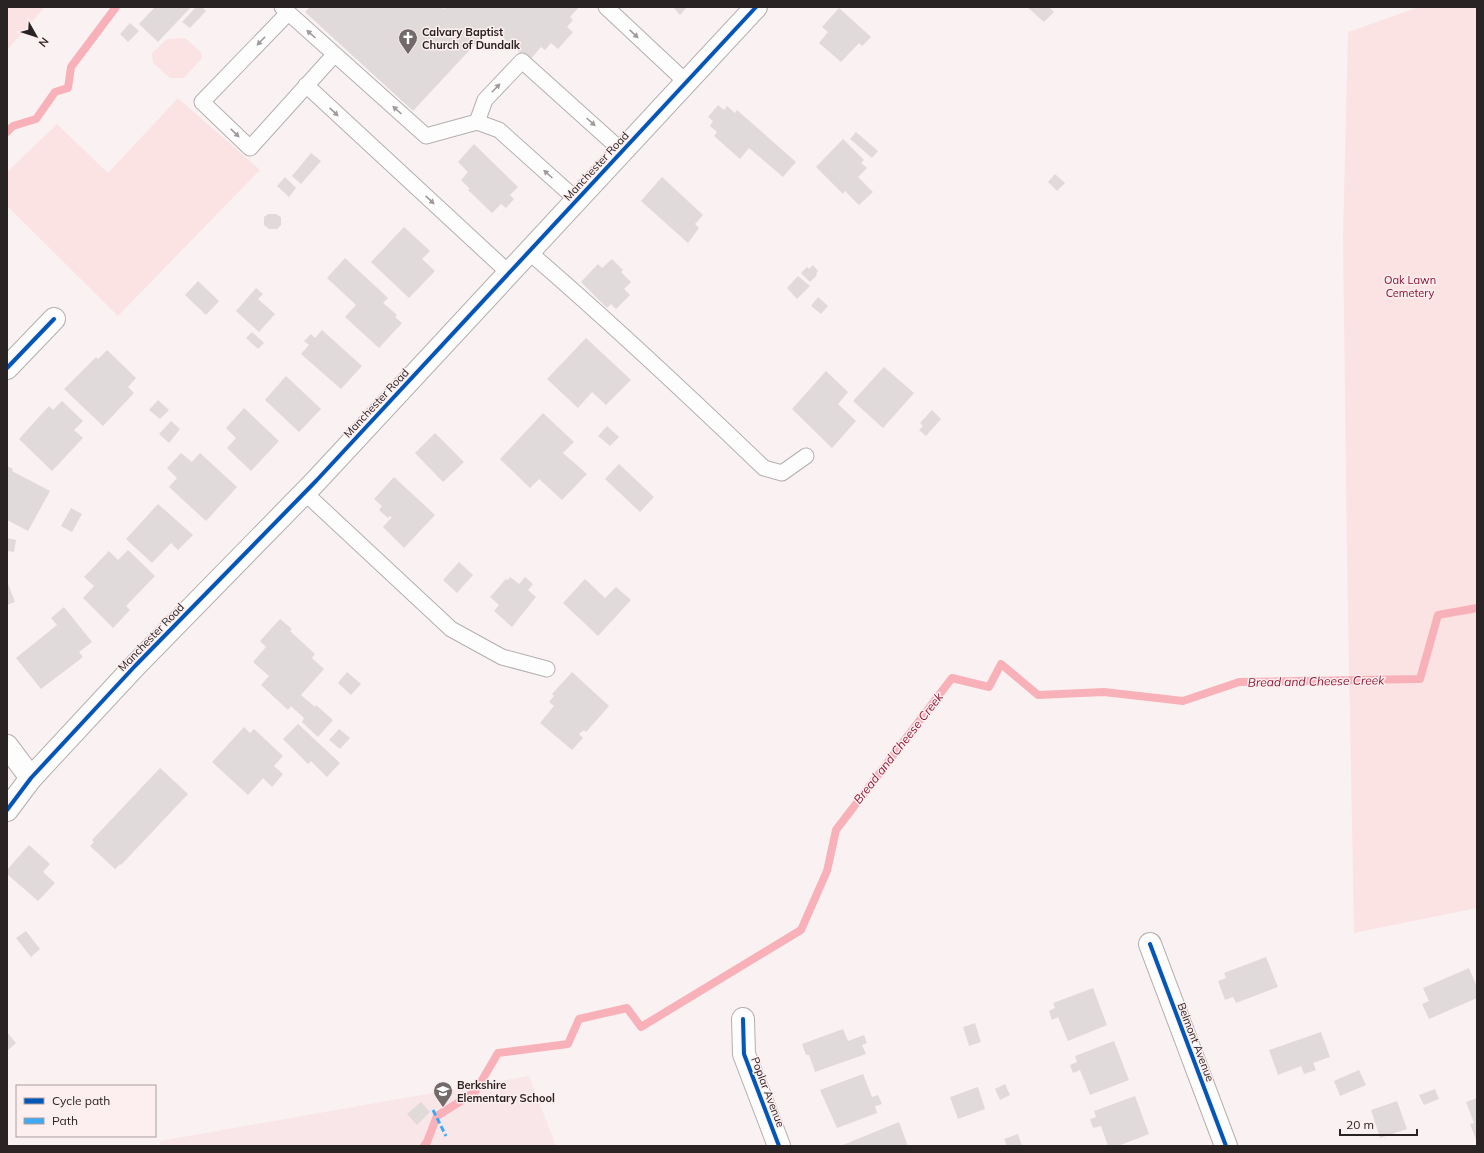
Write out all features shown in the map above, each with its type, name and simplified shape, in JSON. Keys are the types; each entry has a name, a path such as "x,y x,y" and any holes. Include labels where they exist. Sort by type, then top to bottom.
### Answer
{"street":[{"name":"Manchester Road","path":"7,810 31,778 135,666 304,492 756,7"},
{"path":"7,368 54,319"},
{"path":"7,746 31,778"},
{"name":"Belmont Avenue","path":"1150,944 1226,1146"},
{"name":"Poplar Avenue","path":"743,1019 744,1054 779,1146"}],"lane":[{"path":"606,7 686,82"},
{"path":"334,54 250,148 202,102 285,10 426,136 477,122 499,130 577,200"},
{"path":"477,122 485,100 522,61 622,151"},
{"path":"306,85 509,273"},
{"path":"529,252 570,287 764,468 782,473 806,456"},
{"path":"304,492 451,629 502,657 547,669"}],"shaded area":[{"name":"Berkshire Elementary School","path":"529,1076 556,1146 160,1146 160,1141"}],"green space":[{"path":"7,7 45,7 7,50"},
{"name":"Oak Lawn Cemetery","path":"1419,7 1477,7 1477,908 1354,933 1343,237 1348,32"},
{"path":"185,38 201,52 202,58 184,78 170,78 153,63 152,53 167,39"},
{"path":"178,98 260,170 118,316 7,206 7,172 57,124 108,173"}],"building":[{"path":"155,7 191,7 158,42 139,24"},
{"path":"196,7 202,7 206,11 190,28 182,22"},
{"name":"Calvary Baptist Church of Dundalk","path":"310,7 442,7 444,9 446,7 579,7 570,17 573,20 567,27 573,32 558,49 551,43 545,50 541,47 529,61 491,27 413,111 305,12"},
{"path":"673,7 687,7 680,15"},
{"path":"1027,7 1049,7 1054,12 1044,22"},
{"path":"839,8 871,37 862,46 859,43 841,62 819,43 828,32 822,27"},
{"path":"130,23 139,31 128,42 120,34"},
{"path":"718,105 724,110 727,106 735,113 737,110 796,162 783,177 749,148 740,159 714,136 717,132 710,126 713,121 708,117"},
{"path":"856,132 878,151 872,158 850,139"},
{"path":"843,139 864,160 861,163 867,168 858,177 873,192 859,205 845,191 843,194 816,167"},
{"path":"474,144 518,187 510,195 514,199 506,208 501,204 492,213 468,190 470,189 461,180 468,172 458,162"},
{"path":"311,153 321,161 301,184 292,176"},
{"path":"1055,174 1065,183 1057,191 1048,182"},
{"path":"285,177 296,188 289,197 277,186"},
{"path":"662,177 703,215 695,224 699,228 688,243 641,201"},
{"path":"268,214 276,214 281,217 281,225 277,229 269,229 264,225 264,217"},
{"path":"404,227 430,251 422,259 435,271 409,298 371,262"},
{"path":"345,258 388,298 383,303 397,315 395,317 402,323 379,348 345,317 356,305 327,278"},
{"path":"612,259 623,270 621,272 631,282 624,289 630,295 616,309 611,304 607,308 581,282 598,264 602,268"},
{"path":"813,265 818,271 816,274 817,275 810,282 801,273 807,267 809,269"},
{"path":"798,276 810,286 797,299 787,288"},
{"path":"198,281 219,301 206,315 185,295"},
{"path":"256,288 263,294 258,299 275,314 259,332 236,311"},
{"path":"818,297 828,306 821,314 811,306"},
{"path":"322,330 362,366 341,389 301,354 309,345 304,341 311,334 315,338"},
{"path":"252,332 264,343 258,349 246,338"},
{"path":"586,338 631,380 606,405 592,392 578,408 547,379"},
{"path":"107,350 136,378 128,387 134,393 103,426 64,389 96,357 98,359"},
{"path":"884,367 914,393 883,428 853,401"},
{"path":"826,371 848,392 838,404 856,421 832,448 792,409"},
{"path":"286,376 321,409 299,432 265,400"},
{"path":"158,400 169,410 160,419 149,410"},
{"path":"62,401 83,421 74,430 83,438 52,471 19,439 49,406 53,410"},
{"path":"244,408 279,441 251,471 227,448 236,438 226,428"},
{"path":"932,410 941,419 926,436 919,430 923,426 920,423"},
{"path":"543,413 574,442 563,453 587,474 562,500 539,479 530,488 500,459"},
{"path":"171,421 180,429 169,443 159,434"},
{"path":"607,426 619,437 610,446 598,436"},
{"path":"435,433 464,462 443,482 415,453"},
{"path":"181,453 192,462 200,453 237,487 206,521 169,487 177,478 167,468"},
{"path":"619,464 654,497 640,512 605,479"},
{"path":"7,466 13,469 12,471 50,491 28,531 7,520"},
{"path":"394,477 435,515 404,548 383,527 392,517 390,516 388,518 379,510 382,506 374,499"},
{"path":"158,504 193,535 178,550 171,543 152,563 126,539"},
{"path":"71,508 82,514 72,532 61,526"},
{"path":"7,538 16,540 14,552 7,551"},
{"path":"128,550 155,576 126,606 130,610 113,628 83,598 94,586 84,577 109,551 118,560"},
{"path":"459,562 473,575 457,593 443,580"},
{"path":"510,577 519,584 525,577 533,584 528,590 536,597 512,627 494,611 499,605 490,597 506,579 508,580"},
{"path":"585,579 605,598 616,587 631,600 598,636 563,603"},
{"path":"7,581 15,602 7,605"},
{"path":"64,607 92,642 79,652 83,657 41,689 16,658 57,625 51,618"},
{"path":"280,619 292,629 290,631 315,654 312,658 324,669 301,695 315,707 316,705 333,720 318,737 302,722 304,718 291,706 288,710 261,685 269,676 253,662 266,647 260,641"},
{"path":"347,672 361,684 351,695 338,683"},
{"path":"572,672 609,706 586,732 584,730 579,734 583,738 572,750 540,723 554,706 549,702 554,696 552,694"},
{"path":"298,724 340,763 327,777 311,761 308,764 283,739"},
{"path":"244,727 250,733 254,729 283,756 274,766 283,774 272,787 263,778 248,795 212,762"},
{"path":"339,729 350,738 340,749 329,740"},
{"path":"160,768 188,794 121,865 120,864 115,869 90,846 94,842 92,840"},
{"path":"29,845 50,864 43,872 55,883 38,901 7,874 7,870"},
{"path":"26,931 40,949 31,957 16,938"},
{"path":"1266,957 1278,987 1236,1003 1233,997 1225,1000 1218,981 1226,978 1224,973"},
{"path":"1469,968 1477,987 1477,998 1429,1019 1422,1004 1429,1001 1423,988"},
{"path":"1093,988 1107,1025 1068,1041 1058,1017 1052,1020 1049,1011 1055,1008 1053,1003"},
{"path":"975,1023 981,1042 969,1046 963,1027"},
{"path":"843,1029 848,1041 864,1035 867,1043 862,1045 866,1054 815,1072 809,1055 806,1055 802,1044"},
{"path":"7,1032 16,1043 7,1051"},
{"path":"1321,1032 1330,1057 1313,1063 1316,1070 1304,1074 1301,1066 1278,1075 1269,1050"},
{"path":"1114,1041 1129,1080 1090,1095 1080,1070 1073,1073 1070,1065 1077,1062 1075,1056"},
{"path":"1359,1070 1366,1085 1340,1096 1334,1081"},
{"path":"863,1074 872,1097 878,1095 882,1104 875,1106 877,1113 837,1128 820,1090"},
{"path":"1005,1084 1010,1095 1000,1100 995,1089"},
{"path":"978,1087 985,1109 958,1119 950,1097"},
{"path":"1435,1089 1439,1099 1424,1105 1419,1095"},
{"path":"1135,1096 1149,1134 1118,1146 1108,1146 1101,1126 1093,1128 1090,1119 1096,1117 1094,1111"},
{"path":"1477,1098 1477,1142 1470,1124 1474,1123 1466,1102"},
{"path":"1397,1101 1407,1129 1380,1138 1371,1110"},
{"path":"421,1102 430,1112 417,1125 407,1114"},
{"path":"899,1122 908,1146 843,1146 843,1145"},
{"path":"1018,1134 1022,1146 1007,1146 1004,1139"}],"waterway":[{"name":"Bread and Cheese Creek","path":"7,132 13,126 36,119 55,92 68,88 71,67 116,7"},
{"name":"Bread and Cheese Creek","path":"424,1146 437,1116 475,1092 498,1053 568,1044 579,1019 627,1008 641,1027 801,930 827,871 836,830 952,678 989,687 1001,664 1038,695 1104,692 1183,701 1239,682 1420,679 1438,615 1477,608"}],"marked path":[{"path":"433,1110 446,1136"}],"cycle path":[{"path":"7,810 31,778 135,666 316,481 756,7"},
{"path":"7,368 54,319"},
{"path":"1150,944 1226,1146"},
{"path":"743,1019 744,1054 779,1146"}],"place":[{"name":"Calvary Baptist Church of Dundalk","path":"408,55"},
{"name":"Berkshire Elementary School","path":"443,1108"}]}
